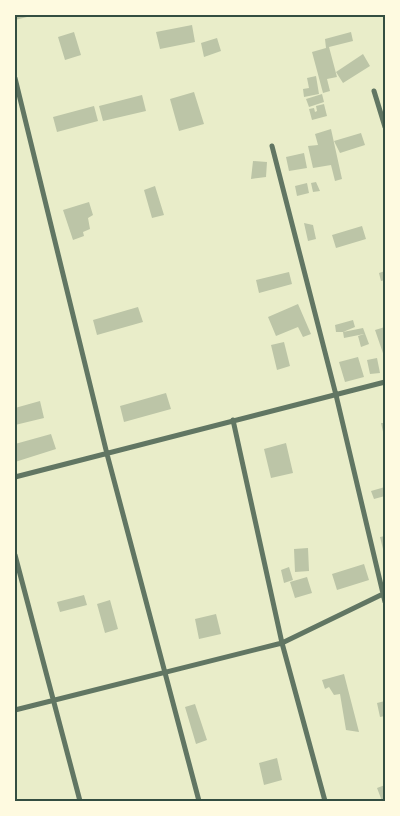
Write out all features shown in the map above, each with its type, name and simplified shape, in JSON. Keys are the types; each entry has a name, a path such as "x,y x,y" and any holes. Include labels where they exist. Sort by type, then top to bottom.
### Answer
{"street":[{"path":"15,78 107,454 199,801"},
{"path":"374,91 385,127"},
{"path":"272,146 336,395 385,602"},
{"path":"15,477 385,382"},
{"path":"232,420 282,643 325,801"},
{"path":"15,555 80,801"},
{"path":"15,710 282,643 384,593"}],"building":[{"path":"15,15 31,15 31,16 15,20"},
{"path":"192,25 195,42 160,49 156,32"},
{"path":"74,32 81,55 65,60 58,37"},
{"path":"351,32 353,41 329,47 337,77 327,79 330,91 323,93 312,52 326,48 325,39"},
{"path":"217,38 221,51 204,57 201,43"},
{"path":"363,54 370,66 343,83 336,72"},
{"path":"316,76 319,94 304,97 303,89 309,88 307,78"},
{"path":"194,92 204,124 179,131 170,99"},
{"path":"322,94 324,102 309,107 306,99"},
{"path":"142,95 146,111 103,121 99,106"},
{"path":"324,104 327,116 312,120 309,109 314,108 315,112 317,111 316,106"},
{"path":"94,106 98,121 57,132 53,117"},
{"path":"331,129 342,179 335,181 331,165 313,168 308,146 318,145 315,134"},
{"path":"361,133 365,145 340,153 334,141"},
{"path":"304,153 307,168 289,171 286,157"},
{"path":"253,161 267,162 266,177 251,179"},
{"path":"316,182 320,191 313,192 311,183"},
{"path":"307,183 309,193 297,196 295,186"},
{"path":"155,186 164,215 152,218 144,190"},
{"path":"89,202 93,215 88,218 90,229 83,232 84,236 73,240 63,210"},
{"path":"304,223 313,225 316,239 308,241"},
{"path":"362,226 366,239 336,248 332,235"},
{"path":"385,271 385,280 381,281 379,273"},
{"path":"289,272 292,284 259,293 256,280"},
{"path":"298,304 311,334 303,337 298,327 276,336 268,317"},
{"path":"138,307 143,322 97,335 93,320"},
{"path":"353,320 355,327 343,332 336,332 335,325"},
{"path":"385,327 385,359 375,330"},
{"path":"363,328 369,344 361,347 358,336 364,334 344,338 343,332"},
{"path":"284,342 290,366 277,370 271,345"},
{"path":"358,357 364,377 345,382 339,362"},
{"path":"377,358 380,373 370,374 367,360"},
{"path":"166,393 171,409 124,422 120,406"},
{"path":"40,401 44,418 15,425 15,408"},
{"path":"381,423 385,423 385,436 384,436"},
{"path":"51,434 56,449 15,462 15,444"},
{"path":"286,443 293,473 271,478 264,449"},
{"path":"385,487 385,496 374,499 371,491"},
{"path":"385,536 385,553 384,553 380,537"},
{"path":"308,548 309,571 295,572 294,549"},
{"path":"364,564 369,580 337,590 332,574"},
{"path":"289,567 293,580 284,583 281,570"},
{"path":"307,577 312,593 295,598 290,582"},
{"path":"84,595 87,605 60,612 57,602"},
{"path":"110,600 118,629 105,633 97,604"},
{"path":"216,614 221,634 199,639 195,619"},
{"path":"344,674 359,732 346,730 340,694 334,695 329,687 325,689 322,680"},
{"path":"385,701 385,716 380,717 377,703"},
{"path":"195,704 207,740 196,744 185,707"},
{"path":"277,758 282,780 264,785 259,763"},
{"path":"385,785 385,801 382,801 377,788"}]}
